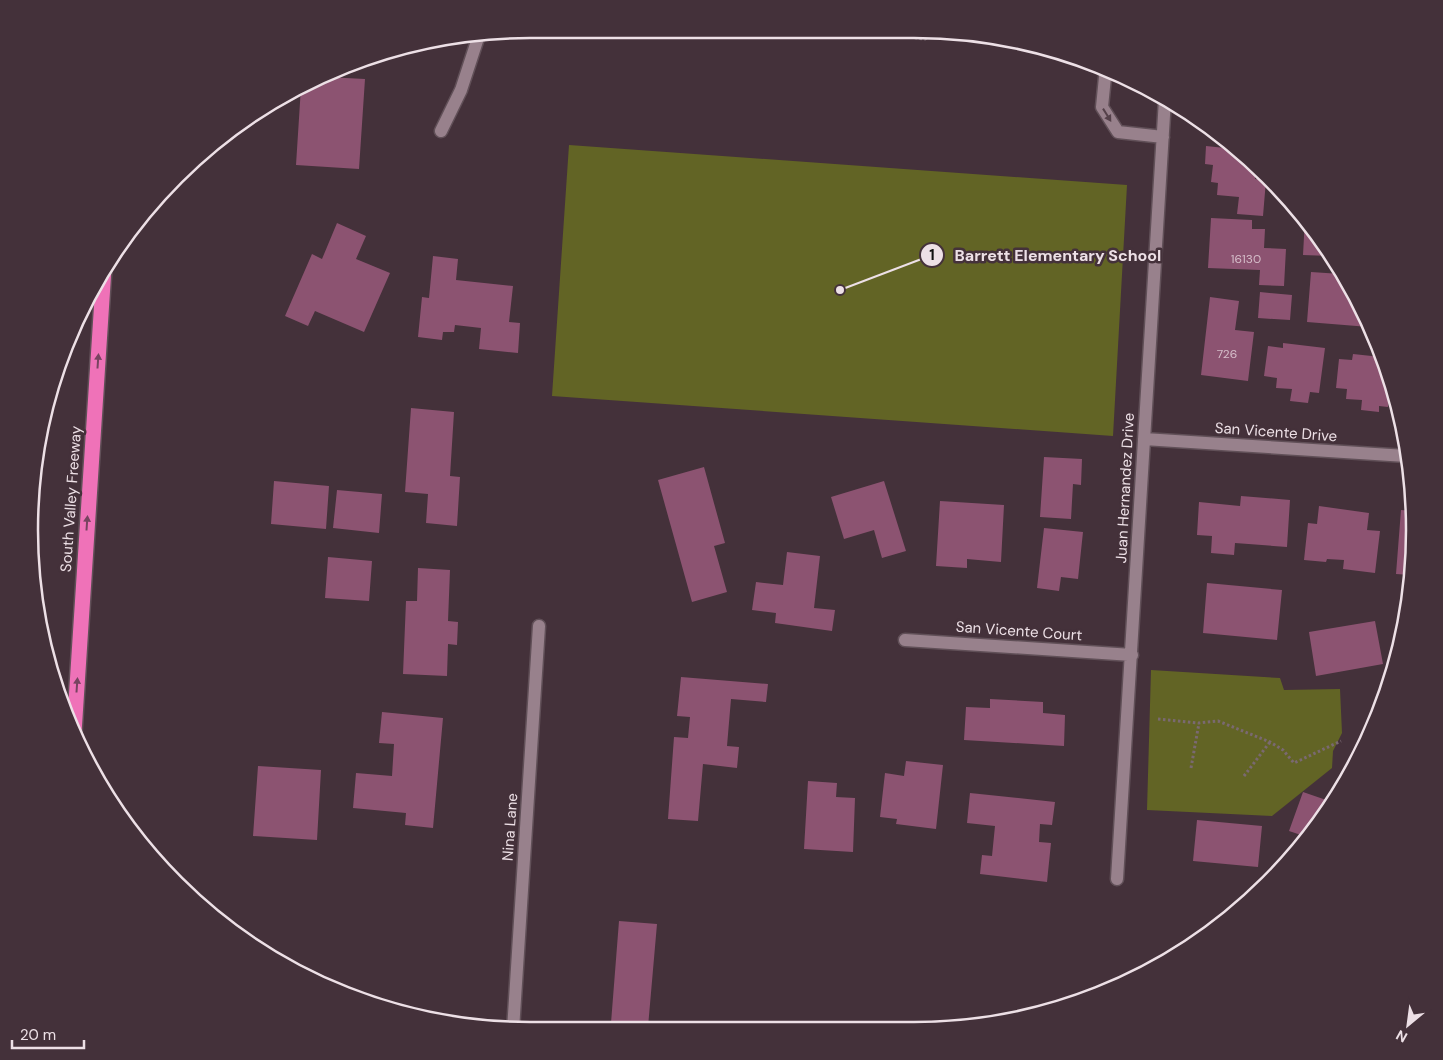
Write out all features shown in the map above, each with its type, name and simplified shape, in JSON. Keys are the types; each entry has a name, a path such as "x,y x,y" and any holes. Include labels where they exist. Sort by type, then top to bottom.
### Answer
{"highway":[{"name":"South Valley Freeway","path":"75,718 103,284"}],"street":[{"path":"441,130 462,90 477,41"},
{"path":"1105,77 1102,107 1118,132 1163,137"},
{"name":"Juan Hernandez Drive","path":"1117,879 1165,107"},
{"name":"San Vicente Drive","path":"1144,439 1399,456"},
{"name":"Nina Lane","path":"515,1022 539,626"},
{"name":"San Vicente Court","path":"905,640 1132,655"}],"path":[{"path":"918,38 925,39"},
{"path":"1158,719 1199,724 1218,721 1270,742 1282,750 1294,763 1341,741"},
{"path":"1191,768 1199,724"},
{"path":"1244,776 1270,742"}],"shaded area":[{"path":"569,145 1127,185 1113,436 552,396"},
{"path":"1151,670 1280,678 1284,690 1340,689 1342,733 1333,751 1332,768 1272,816 1147,810"}],"building":[{"path":"336,78 365,79 359,169 296,165 301,94"},
{"path":"1206,146 1223,148 1238,160 1255,176 1255,179 1258,179 1265,187 1263,216 1237,214 1239,197 1217,195 1218,183 1211,182 1213,165 1205,164"},
{"path":"1211,218 1252,220 1252,229 1265,229 1264,248 1286,249 1284,286 1259,285 1260,270 1208,268"},
{"path":"337,223 366,236 356,259 390,273 364,332 315,311 308,326 285,316 312,254 322,259"},
{"path":"1304,230 1322,256 1303,255"},
{"path":"433,256 458,259 456,280 513,286 509,322 520,323 518,353 479,349 481,328 455,325 454,332 443,332 442,340 418,337 422,297 429,298"},
{"path":"1311,272 1333,273 1361,326 1307,322"},
{"path":"1260,292 1292,295 1290,320 1258,318"},
{"path":"1210,297 1239,301 1235,330 1254,332 1248,381 1201,375"},
{"path":"1283,343 1325,348 1319,393 1310,392 1308,403 1290,401 1292,389 1276,388 1277,378 1264,376 1268,346 1283,348"},
{"path":"1353,354 1373,356 1388,401 1388,407 1379,406 1379,412 1361,410 1362,400 1346,399 1347,389 1336,388 1339,359 1352,360"},
{"path":"411,408 454,412 450,476 460,477 457,526 426,523 428,494 405,492"},
{"path":"1044,457 1082,459 1081,485 1073,484 1071,519 1040,517"},
{"path":"704,467 725,543 714,546 727,592 692,602 658,480"},
{"path":"274,481 329,486 326,529 271,524"},
{"path":"884,481 906,551 882,558 874,530 844,539 831,497"},
{"path":"337,490 382,494 379,533 333,528"},
{"path":"1241,496 1290,500 1287,547 1235,543 1234,555 1211,553 1212,536 1197,535 1199,502 1240,506"},
{"path":"940,501 1004,505 1001,562 967,559 967,568 936,566"},
{"path":"1319,506 1369,513 1367,530 1380,531 1375,573 1343,569 1344,560 1327,559 1326,562 1304,560 1308,523 1317,524"},
{"path":"1401,510 1405,510 1406,530 1403,574 1396,574"},
{"path":"1044,528 1083,532 1078,579 1061,577 1059,591 1037,588"},
{"path":"787,552 820,556 814,608 835,610 832,631 775,623 776,613 752,610 756,582 783,585"},
{"path":"328,557 372,561 369,601 325,598"},
{"path":"418,568 450,570 448,621 458,622 457,645 448,644 447,676 403,674 406,601 417,601"},
{"path":"1207,583 1282,590 1277,640 1203,633"},
{"path":"1375,621 1383,664 1316,676 1309,632"},
{"path":"681,677 768,684 766,702 731,699 727,746 739,747 737,768 703,764 698,821 668,819 674,737 688,738 690,717 677,716"},
{"path":"990,699 1043,702 1043,713 1065,715 1064,746 964,740 966,707 990,708"},
{"path":"382,712 443,718 433,828 405,825 406,813 353,808 356,773 392,776 394,744 379,743"},
{"path":"906,761 943,765 936,829 896,824 897,819 880,817 885,773 904,776"},
{"path":"258,766 321,770 317,840 253,836"},
{"path":"808,781 837,783 836,797 855,798 853,852 804,849"},
{"path":"1303,792 1325,800 1300,835 1289,831"},
{"path":"970,793 1055,802 1052,825 1040,824 1039,842 1051,843 1047,882 980,874 982,855 992,856 995,826 967,823"},
{"path":"1197,820 1262,826 1258,867 1193,861"},
{"path":"619,921 657,924 648,1022 611,1022"}],"place":[{"name":"Barrett Elementary School","path":"840,290"}]}
